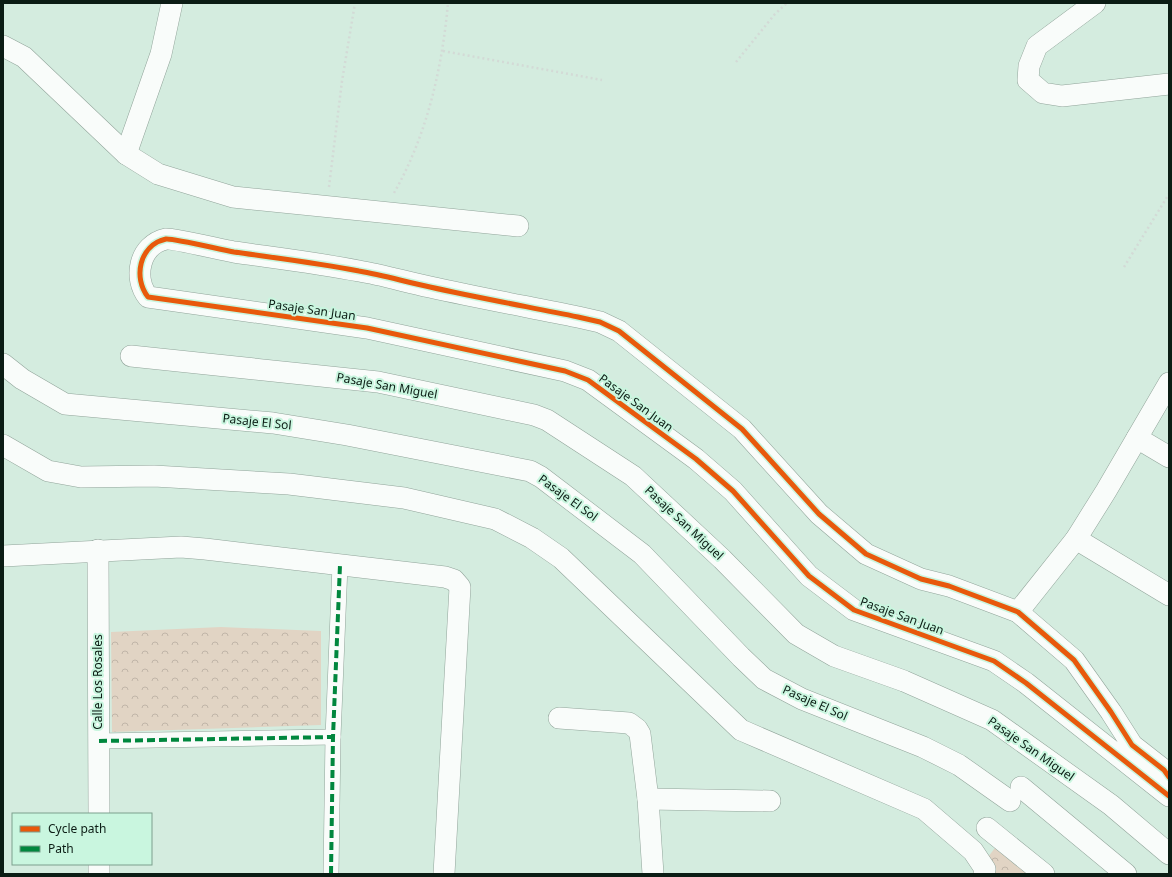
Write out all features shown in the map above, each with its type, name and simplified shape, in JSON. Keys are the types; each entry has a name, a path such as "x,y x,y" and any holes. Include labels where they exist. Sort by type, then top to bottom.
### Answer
{"street":[{"path":"126,154 161,54 172,3"},
{"path":"1095,3 1037,46 1029,66 1028,80 1043,93 1062,96 1169,84"},
{"path":"3,46 24,57 126,154 158,174 233,197 518,226"},
{"name":"Pasaje San Juan","path":"1018,612 949,586 921,579 866,554 819,514 742,429 619,331 600,322 359,271 210,248 168,239 153,245 147,251 141,265 139,273 140,282 142,290 148,297 368,328 558,369 588,380 696,459 733,491 809,576 854,610 994,661 1026,683 1169,796"},
{"name":"Pasaje San Miguel","path":"131,356 378,382 534,415 547,420 633,476 722,559 796,634 834,656 904,681 992,720 1111,805 1169,854"},
{"name":"Pasaje El Sol","path":"3,364 22,379 65,404 273,423 347,435 530,472 541,477 642,554 764,679 802,699 923,747 1015,794 1126,874"},
{"path":"1169,383 1076,538 1018,612 1074,660 1111,712 1132,745 1164,770 1169,777"},
{"path":"1137,438 1169,457"},
{"path":"3,445 48,471 82,477 154,476 289,484 404,498 495,519 532,538 561,558 740,730 924,809 973,851 985,870 984,874"},
{"path":"1076,538 1169,595"},
{"path":"3,556 98,550 156,548 205,549 445,577 454,580 460,587 444,874"},
{"name":"Calle Los Rosales","path":"98,550 99,813"},
{"path":"331,874 333,737 340,565"},
{"path":"559,718 629,723 637,729 640,734 648,799 652,874"},
{"path":"98,741 333,737"},
{"path":"648,799 770,802"},
{"path":"987,828 1044,874"}],"path":[{"path":"326,207 342,81 355,3"},
{"path":"383,213 402,180 429,111 443,51 448,3"},
{"path":"736,62 774,14 787,3"},
{"path":"443,51 602,80"},
{"path":"1124,267 1169,194"}],"green space":[{"path":"221,627 321,631 321,725 112,732 111,632"},
{"path":"998,844 1035,874 994,874 988,857"}],"marked path":[{"path":"331,874 333,737 340,565"},
{"path":"99,741 333,737"}],"cycle path":[{"path":"1169,777 1164,770 1132,745 1111,712 1074,660 1018,612 949,586 921,579 866,554 819,514 742,429 619,331 600,322 368,273 313,263 234,252 178,240 166,239 157,242 144,255 140,272 143,289 148,297 367,328 565,371 588,380 696,459 733,491 809,576 854,610 994,661 1026,683 1169,796"}]}
